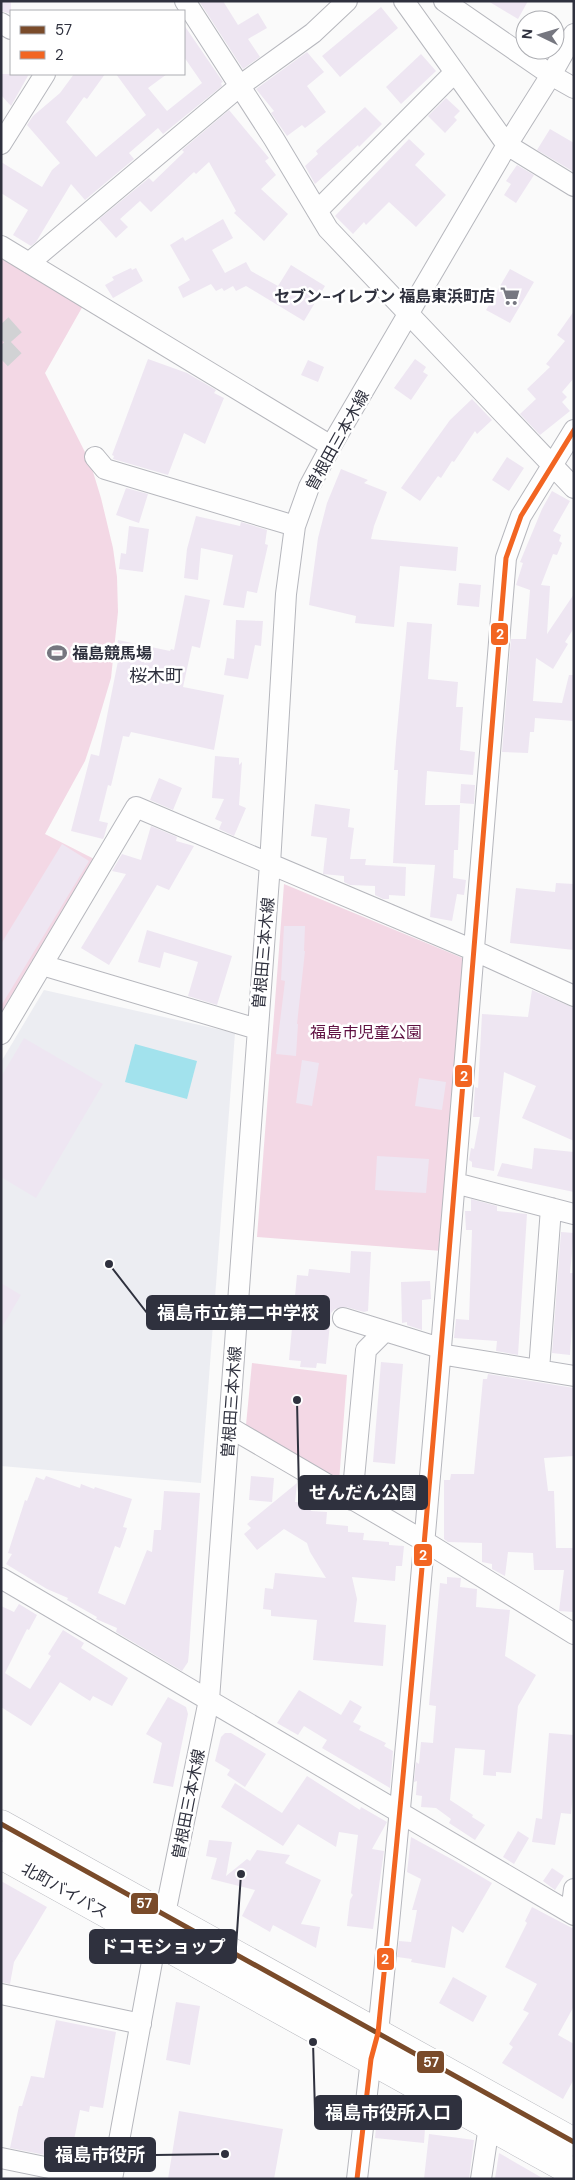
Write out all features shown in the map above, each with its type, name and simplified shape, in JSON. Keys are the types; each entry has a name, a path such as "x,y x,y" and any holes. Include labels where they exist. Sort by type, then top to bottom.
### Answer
{"highway":[{"name":"北町バイパス","path":"1,1824 574,2142"},
{"name":"北町バイパス","path":"1,1855 574,2173"}],"street":[{"path":"185,1 241,85 328,229 574,488"},
{"path":"29,263 241,85 312,33 347,1"},
{"path":"404,1 454,74 507,145 574,186"},
{"path":"444,1 551,75 574,88"},
{"name":"曽根田三本木線","path":"112,2179 156,1940 166,1914 209,1700 256,1029 270,864 286,594 295,526 309,487 332,446 507,145 574,34"},
{"path":"317,211 454,74"},
{"path":"1,144 44,75"},
{"path":"1,246 332,446"},
{"path":"356,2179 371,2059 378,2033 401,1813 506,558 521,516 574,430"},
{"path":"95,457 105,468 295,526"},
{"path":"1,1034 136,807 473,950 574,996"},
{"path":"42,965 256,1029"},
{"path":"455,1183 574,1214"},
{"path":"539,1370 551,1208"},
{"path":"343,1318 440,1351 574,1376"},
{"path":"352,1500 366,1350 385,1331"},
{"path":"229,1427 424,1541 574,1634"},
{"path":"1,1578 572,1914 574,1889"},
{"path":"1,1994 141,2024"},
{"path":"481,2179 489,2126"},
{"path":"1,2158 104,2179"}],"shaded area":[{"path":"44,990 235,1033 201,1483 1,1466 1,1062"}],"green space":[{"name":"福島競馬場","path":"1,255 84,304 45,373 90,462 101,498 113,548 117,577 118,612 111,678 96,728 85,761 45,834 98,861 1,1021"},
{"name":"福島市児童公園","path":"284,884 465,959 442,1251 257,1237"},
{"path":"252,1363 347,1375 339,1482 246,1425"}],"water":[{"path":"135,1044 197,1061 187,1099 125,1082"}],"building":[{"path":"11,1 10,14 1,11 1,2"},
{"path":"199,1 223,1 238,25 258,13 267,28 248,39 260,57 243,69"},
{"path":"488,1 528,1 523,10 515,10 515,17"},
{"path":"381,7 398,28 340,77 322,56"},
{"path":"185,26 223,82 221,83 222,86 163,134 158,128 129,153 134,159 85,200 71,184 36,242 31,246 13,235 28,210 1,193 1,162 42,187 52,170 60,163 27,125 33,116 60,93 73,75 104,75 87,99 84,97 66,122 96,157 146,115 117,75 166,75 148,88 167,111 202,83 185,58"},
{"path":"307,52 324,72 307,86 326,112 305,128 302,125 287,136 271,113 274,111 256,89"},
{"path":"421,54 436,71 401,104 386,87"},
{"path":"1,74 28,75 11,106 1,95"},
{"path":"446,98 460,111 454,117 457,120 445,133 428,116"},
{"path":"365,107 382,124 359,147 358,145 315,184 305,166 318,154 316,151"},
{"path":"229,110 269,158 265,161 276,175 261,189 288,214 264,241 234,213 236,211 209,162 196,174 194,172 151,212 140,201 120,219 128,227 116,238 99,219 149,178 153,182 184,152 182,150"},
{"path":"550,129 574,143 574,172 537,150"},
{"path":"409,139 425,154 415,165 446,195 416,227 389,202 366,225 364,222 353,234 335,216"},
{"path":"517,165 534,175 516,203 504,195 511,184 506,181"},
{"path":"223,219 233,238 212,250 225,273 246,262 251,271 278,286 291,265 325,286 304,321 246,286 236,291 233,286 224,291 222,288 216,291 211,284 183,298 178,287 190,280 170,245 183,237 185,241"},
{"path":"131,268 132,270 136,268 143,281 113,298 105,285 114,280 112,277"},
{"name":"セブン-イレブン 福島東浜町店","path":"510,269 534,282 510,323 486,310"},
{"path":"574,311 574,378 562,392 567,397 562,402 570,411 540,435 520,414 536,399 527,389 550,367 546,364 565,341 557,335"},
{"path":"148,359 187,373 216,390 214,393 224,398 205,444 184,433 168,475 113,459 114,456 112,455"},
{"path":"415,359 426,367 423,372 428,375 411,400 394,388"},
{"path":"308,360 324,367 318,382 301,375"},
{"path":"472,399 492,420 477,434 475,431 454,462 452,461 441,478 438,476 420,501 401,488 450,420"},
{"path":"507,457 524,468 509,491 492,480"},
{"path":"341,469 368,480 364,483 387,492 371,539 458,547 456,571 400,566 394,627 355,623 356,616 309,605 318,538 327,503"},
{"path":"126,488 148,494 139,523 116,515"},
{"path":"552,491 570,501 553,531 561,535 559,541 562,543 557,555 553,554 541,585 550,586 547,634 574,594 574,628 565,642 568,644 553,669 536,658 533,701 562,703 569,675 574,675 574,721 535,718 534,732 530,732 528,753 502,752 511,639 526,639 530,590 516,585 523,563 520,562 542,509"},
{"path":"196,516 240,526 241,522 267,530 265,544 268,545 257,593 247,591 244,608 223,605 233,555 201,548 198,580 184,578 187,549"},
{"path":"129,526 149,529 143,572 119,569 121,553 126,554"},
{"path":"459,583 481,585 479,607 457,605"},
{"path":"185,595 210,600 200,648 192,646 183,687 224,695 214,750 131,732 129,737 123,736 111,786 108,785 99,821 108,823 103,839 71,831 91,754 99,756 118,661 114,661 118,640 170,651 171,649 174,650"},
{"path":"236,620 263,621 261,646 255,645 248,679 224,675 227,658 234,659"},
{"path":"407,622 432,624 428,679 458,682 456,707 463,707 460,750 475,752 473,775 427,771 425,805 460,805 458,850 454,850 453,878 466,880 464,895 457,894 452,921 430,917 435,865 393,863 398,770 394,770"},
{"path":"215,756 239,758 239,765 242,762 239,805 246,808 234,836 219,829 222,822 215,819 224,799 212,798"},
{"path":"159,778 182,788 173,810 150,800"},
{"path":"461,784 475,785 474,804 460,803"},
{"path":"315,804 350,809 348,827 354,828 350,859 366,859 365,865 406,867 405,896 389,895 389,899 383,899 375,895 375,886 350,885 344,882 344,876 323,874 327,838 311,836"},
{"path":"151,826 177,837 176,841 194,846 169,890 157,885 109,965 81,948 126,874 112,871 122,854 141,860"},
{"path":"62,844 89,861 1,1006 1,944"},
{"path":"556,883 574,884 574,950 510,943 516,888 555,892"},
{"path":"284,926 305,926 305,951 297,1024 296,1056 276,1054 285,981 281,980"},
{"path":"147,930 232,956 217,1005 188,996 198,962 164,952 160,968 138,962"},
{"path":"532,990 574,1008 574,1141 522,1118 536,1086 504,1072 494,1171 472,1167 472,1162 469,1160 471,1148 474,1149 480,1117 473,1117 475,1087 478,1088 482,1014 528,1017"},
{"path":"24,1038 103,1084 36,1198 1,1177 1,1077"},
{"path":"302,1060 319,1063 312,1106 296,1103"},
{"path":"419,1078 446,1082 442,1110 415,1106"},
{"path":"534,1148 574,1152 574,1192 497,1176 502,1163 532,1169"},
{"path":"377,1156 429,1159 426,1193 375,1190"},
{"path":"471,1199 497,1206 497,1211 527,1214 518,1355 496,1351 497,1341 454,1338 456,1319 469,1320 472,1230 466,1230 465,1211 471,1211"},
{"path":"561,1232 574,1233 570,1273 574,1273 574,1299 570,1355 552,1353"},
{"path":"351,1251 371,1252 368,1311 364,1312 346,1307 335,1309 331,1313 326,1364 317,1363 316,1368 300,1367 301,1361 289,1360 297,1275 308,1276 309,1269 350,1273"},
{"path":"430,1281 431,1299 422,1300 422,1330 407,1325 407,1322 402,1323 401,1282"},
{"path":"1,1283 21,1295 1,1329"},
{"path":"381,1362 403,1364 395,1464 373,1462"},
{"path":"488,1374 574,1388 574,1456 544,1458 548,1491 554,1491 556,1548 574,1548 574,1612 559,1611 564,1570 534,1570 533,1553 508,1552 505,1576 492,1569 492,1564 482,1562 482,1543 448,1542 444,1539 444,1480 450,1480 451,1474 474,1474 483,1379 487,1379"},
{"path":"46,1476 80,1488 81,1484 132,1499 123,1527 127,1528 120,1548 115,1546 98,1593 125,1605 147,1550 152,1552 154,1530 161,1530 164,1491 200,1493 188,1662 182,1671 116,1632 117,1628 96,1619 97,1617 67,1600 68,1598 47,1589 6,1564 12,1554 8,1553 25,1500 27,1501 36,1477 44,1480"},
{"path":"251,1476 274,1478 272,1502 249,1500"},
{"path":"297,1483 295,1502 312,1503 311,1511 327,1512 326,1524 348,1526 348,1532 364,1533 363,1540 389,1542 389,1545 404,1546 402,1566 396,1566 395,1581 352,1577 357,1599 354,1622 386,1625 383,1666 313,1660 317,1620 271,1616 271,1610 263,1609 265,1588 273,1589 275,1573 326,1578 310,1552 307,1543 284,1529 257,1550 244,1534 251,1528 247,1524"},
{"path":"447,1577 461,1578 460,1587 477,1589 476,1607 510,1610 505,1656 536,1675 518,1706 511,1773 496,1772 496,1776 483,1775 485,1750 455,1748 450,1800 485,1825 475,1840 449,1823 451,1819 436,1808 421,1807 422,1796 416,1795 417,1781 414,1782 416,1762 419,1764 421,1742 433,1743 436,1706 429,1705 440,1583 447,1584"},
{"path":"19,1604 37,1615 29,1630 27,1629 5,1673 30,1689 51,1656 48,1654 63,1630 84,1643 81,1648 128,1678 112,1706 93,1696 90,1701 60,1682 31,1726 1,1707 1,1606 14,1612"},
{"path":"299,1690 341,1715 350,1700 362,1707 353,1722 361,1726 359,1730 386,1743 384,1746 393,1751 390,1788 322,1748 327,1740 304,1726 298,1735 277,1723"},
{"path":"168,1697 186,1707 188,1714 173,1787 153,1783 162,1743 146,1734"},
{"path":"225,1733 231,1733 266,1754 245,1787 227,1775 230,1770 215,1761 221,1737"},
{"path":"549,1733 574,1735 574,1784 571,1814 561,1813 555,1845 532,1842 536,1818 542,1819"},
{"path":"307,1776 360,1810 361,1807 387,1822 372,1849 384,1851 373,1929 347,1926 350,1900 353,1895 351,1893 358,1835 339,1832 336,1847 298,1824 283,1846 221,1807 235,1783 282,1813"},
{"path":"518,1831 529,1838 514,1864 503,1857"},
{"path":"411,1837 492,1883 463,1933 452,1926 445,1968 411,1962 412,1959 397,1957 399,1941 411,1942 417,1910 412,1910 421,1879 407,1872"},
{"path":"209,1840 232,1842 226,1876 247,1859 250,1861 257,1850 290,1855 285,1863 321,1880 301,1924 320,1927 316,1948 273,1925 270,1932 242,1916 255,1890 211,1879 217,1858 206,1856"},
{"path":"552,1868 564,1876 555,1890 543,1881"},
{"path":"1,1881 47,1907 14,1962 10,1984 1,1982"},
{"path":"532,1907 574,1929 574,2006 558,2035 574,2044 574,2079 563,2099 502,2063 513,2047 509,2044 529,2013 523,2010 537,1984 505,1967 527,1923 525,1921"},
{"path":"453,1977 487,1996 473,2022 439,2003"},
{"path":"176,2002 200,2006 190,2065 166,2060"},
{"path":"56,2020 116,2032 103,2108 90,2106 89,2112 80,2110 70,2160 10,2148 19,2106 22,2106 31,2076 44,2078"},
{"path":"378,2103 422,2108 421,2114 426,2114 424,2143 375,2138"},
{"path":"179,2111 283,2129 274,2179 168,2179"},
{"path":"429,2134 474,2140 469,2179 424,2179"},
{"path":"499,2153 544,2179 495,2179"}],"tunnel":[{"path":"1,324 18,343 1,359"}],"transit line":[{"name":"2","path":"357,2179 371,2059 378,2033 413,1665 506,558 521,516 574,430"},
{"name":"57","path":"1,1824 574,2142"}],"place":[{"name":"セブン-イレブン 福島東浜町店","path":"510,296"},
{"name":"福島競馬場","path":"57,653"},
{"name":"福島市立第二中学校","path":"109,1264"},
{"name":"せんだん公園","path":"297,1400"},
{"name":"ドコモショップ","path":"241,1874"},
{"name":"福島市役所入口","path":"313,2042"},
{"name":"福島市役所","path":"225,2154"}],"district":[{"name":"桜木町","path":"156,676"}]}
